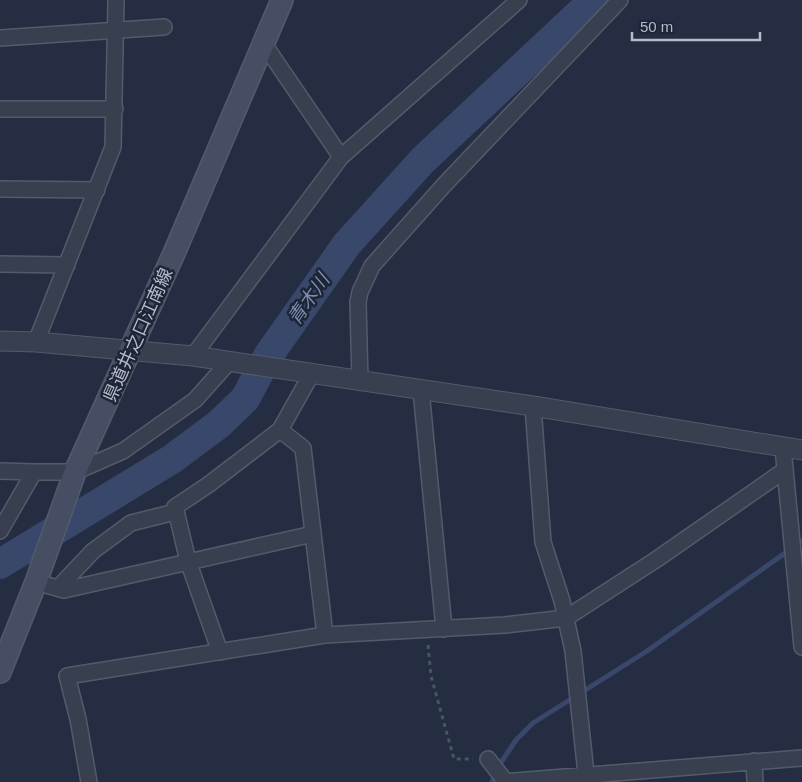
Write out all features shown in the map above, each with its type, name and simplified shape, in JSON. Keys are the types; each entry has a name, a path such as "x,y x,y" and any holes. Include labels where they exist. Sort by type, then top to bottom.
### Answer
{"main road":[{"name":"県道井之口江南線","path":"0,672 36,582 75,474 131,351 282,0"}],"street":[{"path":"36,342 113,147 116,0"},
{"path":"272,0 273,21"},
{"path":"193,356 341,157 520,0"},
{"path":"360,380 358,302 360,292 372,266 445,184 620,0"},
{"path":"0,38 164,27"},
{"path":"264,44 341,157"},
{"path":"0,109 115,110"},
{"path":"0,189 97,190"},
{"path":"0,264 67,265"},
{"path":"0,341 36,342 193,356 533,406 793,449 785,470 802,647"},
{"path":"0,471 75,474 123,451 159,428 196,400 229,362"},
{"path":"220,652 188,561 174,507 208,485 280,430 312,373"},
{"path":"421,390 444,628"},
{"path":"533,406 543,542 574,651 586,774"},
{"path":"280,430 303,448 325,635"},
{"path":"89,782 67,676 325,635 427,630 566,618 657,559 785,470"},
{"path":"0,532 5,519 34,472"},
{"path":"58,588 93,551 130,522 175,512"},
{"path":"36,582 64,590 93,585 188,561 313,534"},
{"path":"488,759 505,782 802,758"},
{"path":"754,761 755,782"}],"path":[{"path":"427,630 431,676 454,759 488,759"}],"waterway":[{"name":"青木川","path":"0,564 172,459 219,424 245,399 268,356 347,244 423,160 594,0"},
{"path":"492,782 500,764 516,740 533,723 647,651 802,541"}]}
